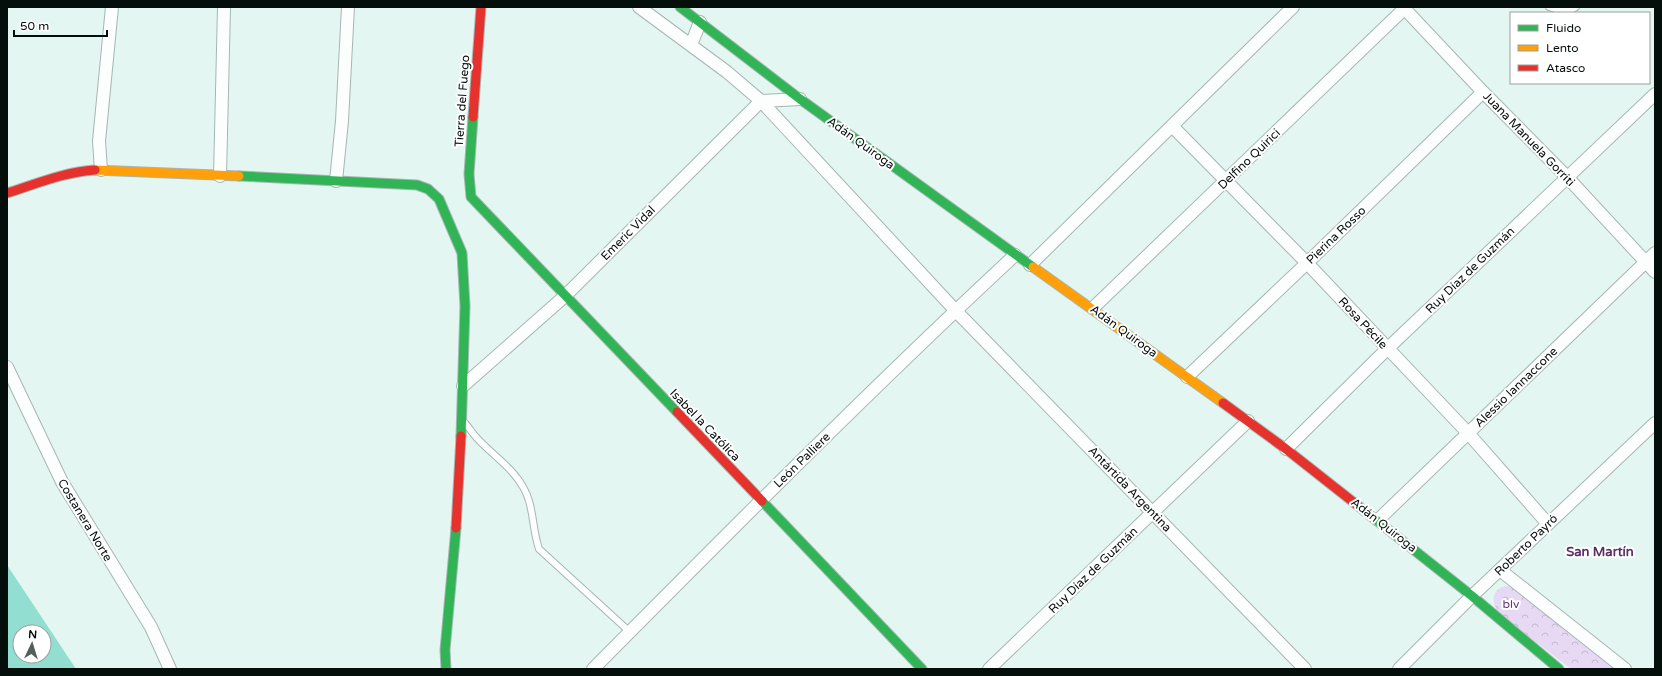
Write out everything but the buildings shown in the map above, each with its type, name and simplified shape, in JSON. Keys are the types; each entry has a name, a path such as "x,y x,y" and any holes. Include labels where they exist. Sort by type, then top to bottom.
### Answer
{"street":[{"path":"101,170 99,141 112,7"},
{"path":"220,176 224,7"},
{"path":"336,181 342,121 348,7"},
{"name":"Tierra del Fuego","path":"471,197 469,174 481,7"},
{"path":"639,7 762,101 955,310"},
{"name":"Adán Quiroga","path":"680,7 800,99 1015,255 1093,308 1286,448 1472,596 1559,669"},
{"path":"1030,265 1293,7"},
{"name":"Juana Manuela Gorriti","path":"1404,8 1483,92 1567,177 1655,272"},
{"name":"Delfino Quirici","path":"1093,308 1404,8"},
{"path":"690,45 700,22"},
{"name":"Pierina Rosso","path":"1187,377 1483,92"},
{"name":"Ruy Díaz de Guzmán","path":"1286,448 1387,349 1655,94"},
{"path":"762,101 800,99"},
{"name":"Emeric Vidal","path":"463,386 565,296 762,101"},
{"name":"Rosa Pécile","path":"1172,126 1307,263 1468,433 1548,524"},
{"path":"7,193 59,176 82,171 101,170 417,185 428,189 438,199 462,253 465,306 462,418 445,650 446,669"},
{"name":"Isabel la Católica","path":"471,197 922,669"},
{"name":"Alessio Iannaccone","path":"1378,520 1655,253"},
{"name":"León Palliere","path":"593,669 761,500 955,310 1015,255"},
{"name":"Antártida Argentina","path":"955,310 1305,669"},
{"name":"Costanera Norte","path":"7,367 62,482 151,627 170,669"},
{"name":"Ruy Díaz de Guzmán","path":"989,669 1248,421"},
{"name":"Roberto Payró","path":"1398,669 1472,596 1655,423"},
{"path":"1500,570 1625,669"}],"lane":[{"path":"1549,7 1561,12 1574,9 1576,7"},
{"path":"462,418 476,437 514,474 523,487 528,498 535,539 539,549 630,632"}],"green space":[{"name":"blv","path":"1505,586 1513,587 1517,590 1615,669 1571,669 1499,613 1496,609 1494,597 1497,590"}],"shaded area":[{"path":"7,565 46,624 12,624 12,664 52,664 52,633 76,669 7,669"}],"traffic: fast":[{"path":"680,7 800,99 1033,267"},
{"path":"473,117 469,174 471,197 677,412"},
{"path":"239,176 417,185 428,189 439,199 462,253 465,306 461,436"},
{"path":"762,501 922,669"},
{"path":"1371,516 1472,596 1559,669"},
{"path":"446,669 445,650 456,528"}],"traffic: slow":[{"path":"95,170 239,176"},
{"path":"1033,267 1223,403"}],"traffic: jam":[{"path":"473,117 481,7"},
{"path":"7,193 72,173 95,170"},
{"path":"1223,403 1286,449 1371,516"},
{"path":"677,412 762,501"},
{"path":"456,528 461,436"}],"district":[{"name":"San Martín","path":"1600,552"}]}
